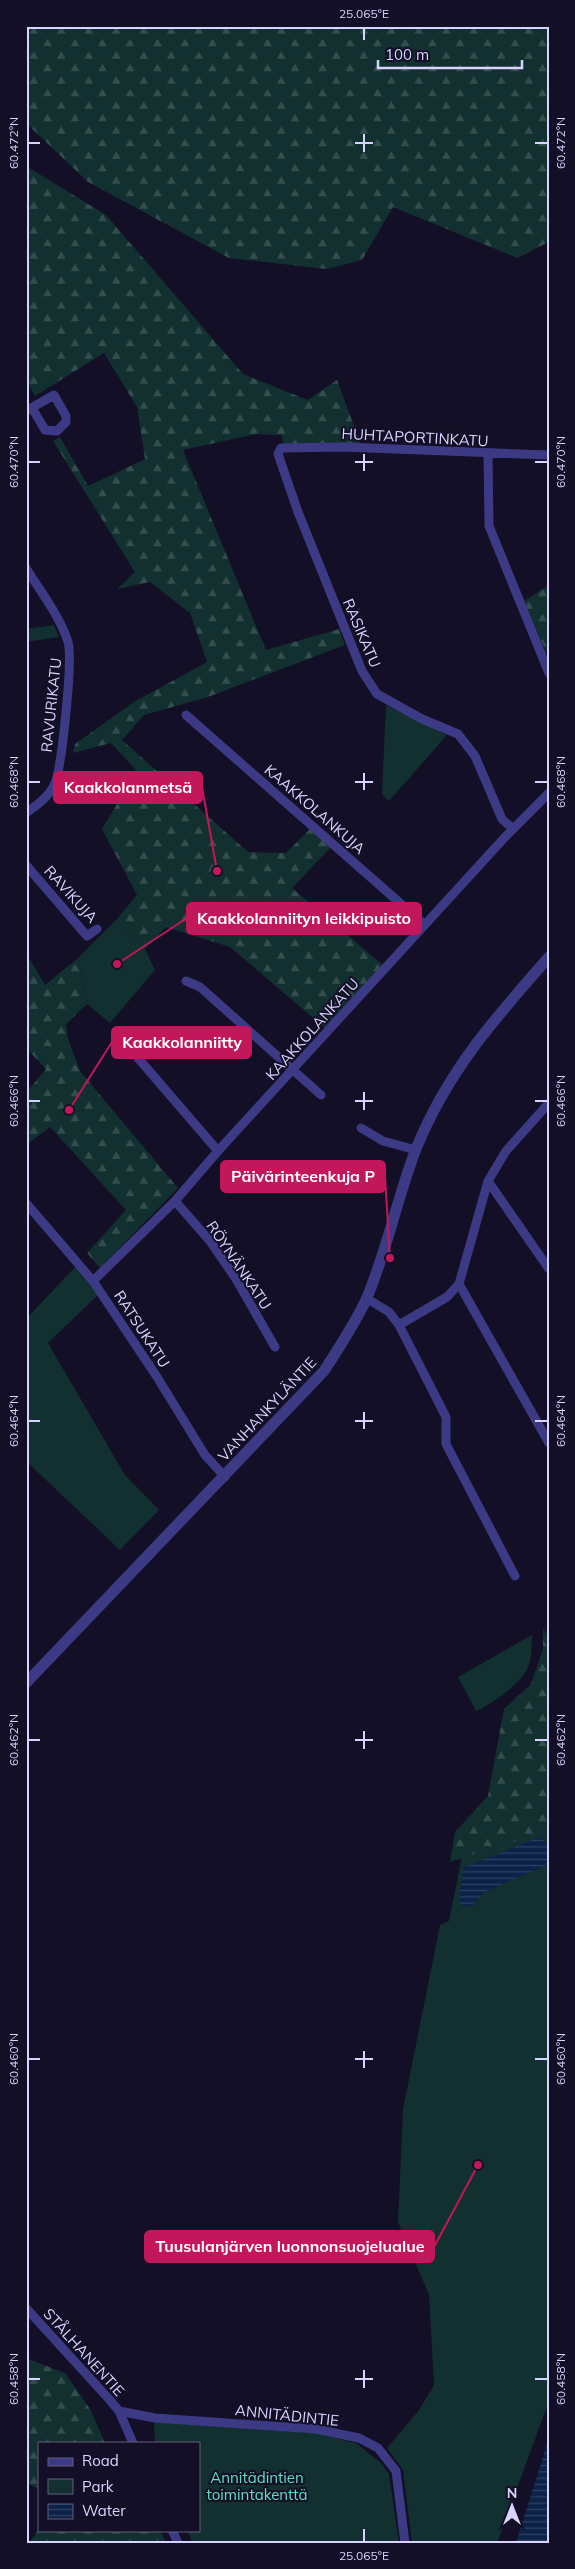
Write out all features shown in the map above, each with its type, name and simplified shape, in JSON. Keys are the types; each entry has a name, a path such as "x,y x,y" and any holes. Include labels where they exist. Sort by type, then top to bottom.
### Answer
{"street":[{"name":"HUHTAPORTINKATU","path":"281,448 344,447 549,456"},
{"name":"RASIKATU","path":"281,448 278,454 298,512 362,671 377,694 422,719 458,734 475,756 502,819 513,829"},
{"path":"488,454 489,526 549,673"},
{"name":"RAVURIKATU","path":"26,568 64,630 69,644 70,666 55,784 42,800 26,813"},
{"name":"KAAKKOLANKUJA","path":"186,715 425,925"},
{"name":"KAAKKOLANKATU","path":"93,1281 175,1201 292,1070 513,829 549,793"},
{"name":"RAVIKUJA","path":"26,866 87,936 96,929"},
{"name":"VANHANKYLÄNTIE","path":"26,1683 324,1372 352,1328 366,1298 416,1150 459,1066 499,1013 549,957"},
{"path":"186,982 200,987 321,1094"},
{"path":"128,1040 138,1058 218,1151"},
{"path":"399,1324 447,1297 459,1284 488,1181 506,1151 547,1110"},
{"path":"361,1128 383,1142 416,1150"},
{"path":"488,1181 549,1269"},
{"name":"RÖYNÄNKATU","path":"175,1201 210,1241 236,1280 275,1347"},
{"name":"RATSUKATU","path":"26,1203 93,1281 205,1456 224,1477"},
{"path":"459,1284 549,1442"},
{"path":"366,1298 389,1312 399,1324 446,1417 446,1444 515,1576"},
{"name":"STÅLHANENTIE","path":"26,2308 119,2411 133,2442"},
{"name":"ANNITÄDINTIE","path":"119,2411 155,2418 315,2429 359,2438 378,2448 396,2471 405,2543"}],"green space":[{"path":"26,26 549,26 549,242 517,258 393,207 362,260 326,269 229,258 88,182 26,123"},
{"path":"26,166 106,215 243,374 308,400 337,380 361,445 284,444 281,435 256,434 183,450 266,650 339,629 345,645 208,697 144,715 122,740 248,852 286,853 311,828 331,847 292,888 384,966 326,1029 230,947 166,927 145,949 116,920 137,895 102,829 137,771 111,743 73,753 75,744 134,702 207,662 190,613 150,582 117,589 135,572 53,441 60,437 88,486 145,459 137,407 104,353 35,396 26,380"},
{"path":"549,585 549,659 524,601"},
{"path":"54,625 59,637 26,642 26,629"},
{"path":"386,705 447,735 389,801 382,794"},
{"path":"116,920 145,949 155,970 110,1023 87,1004 78,958"},
{"path":"26,953 45,985 78,958 87,1004 66,1024 68,1039 80,1071 178,1188 100,1268 87,1253 126,1210 50,1127 26,1145 26,1093 46,1069 26,1048"},
{"path":"77,1265 99,1294 48,1343 125,1475 159,1510 120,1550 26,1461 26,1319"},
{"path":"543,1628 549,1638 549,1842 544,1832 450,1862 455,1832 488,1796 504,1709 531,1684 543,1649"},
{"path":"532,1635 532,1649 525,1673 503,1695 476,1711 458,1677"},
{"path":"549,1830 549,2401 497,2543 412,2543 403,2470 387,2448 419,2410 434,2385 429,2295 398,2222 403,2109 440,1925 449,1921 463,1851"},
{"path":"26,2358 65,2373 90,2409 105,2442 38,2442 38,2489 26,2483"},
{"name":"Annitädintien toimintakenttä","path":"154,2422 314,2433 356,2443 381,2463 389,2474 399,2543 193,2543 188,2532 200,2532 200,2442 155,2442"},
{"path":"38,2530 38,2532 161,2532 166,2543 29,2543"}],"water":[{"path":"539,1837 547,1844 549,1864 484,1892 472,1906 464,1907 459,1903 463,1868"},
{"path":"549,2438 549,2543 516,2543"}],"place":[{"name":"Kaakkolanmetsä","path":"217,871"},
{"name":"Kaakkolanniityn leikkipuisto","path":"117,964"},
{"name":"Kaakkolanniitty","path":"69,1110"},
{"name":"Päivärinteenkuja P","path":"390,1258"},
{"name":"Tuusulanjärven luonnonsuojelualue","path":"478,2165"}]}
